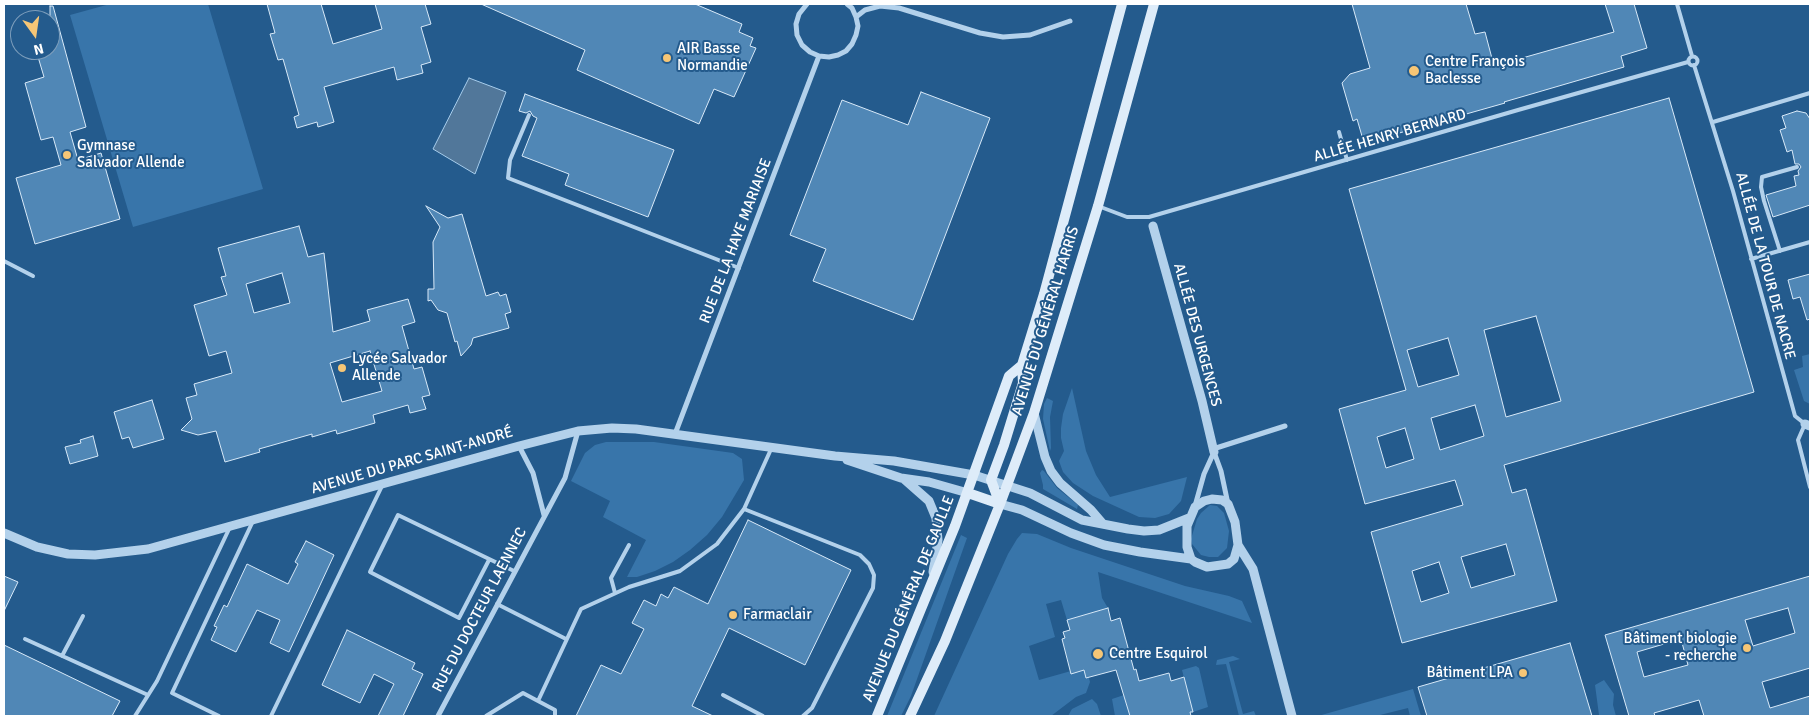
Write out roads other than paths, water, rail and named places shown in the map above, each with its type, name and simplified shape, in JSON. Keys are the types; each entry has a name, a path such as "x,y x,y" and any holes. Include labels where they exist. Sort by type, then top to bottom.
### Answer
{"main road":[{"name":"AVENUE DU GÉNÉRAL HARRIS","path":"991,480 1024,382 1022,365 1044,294 1122,4"},
{"name":"AVENUE DU GÉNÉRAL HARRIS","path":"1000,504 1034,413 1098,206 1154,4"},
{"name":"AVENUE DU GÉNÉRAL HARRIS","path":"968,493 1009,376 1022,365"},
{"path":"910,716 945,641 1000,504 991,480"},
{"path":"968,493 1000,504"},
{"name":"AVENUE DU GÉNÉRAL DE GAULLE","path":"878,716 968,493"}],"street":[{"path":"807,4 799,14 796,24 797,35 810,52 819,56 829,57 846,51 856,36 858,26 856,17 852,8 847,4"},
{"path":"856,17 865,10 880,6 899,8 980,33 1003,38 1030,35 1070,21"},
{"name":"RUE DE LA HAYE MARIAISE","path":"675,434 819,56"},
{"name":"ALLÉE DES URGENCES","path":"1153,226 1202,401 1213,451"},
{"path":"1034,413 1045,457 1051,471 1060,483 1091,510 1103,524"},
{"path":"1191,559 1187,547 1186,526 1195,507 1204,474 1213,451 1286,426"},
{"name":"AVENUE DU PARC SAINT-ANDRÉ","path":"4,534 37,547 68,554 95,555 148,550 519,446 578,432 612,428 636,429 835,456"},
{"name":"RUE DU DOCTEUR LAENNEC","path":"438,716 565,478 578,432"},
{"path":"519,446 532,473 544,515"},
{"path":"1000,504 1022,510 1071,534 1104,545 1191,559 1207,567 1228,564 1234,559 1238,545 1235,522 1228,504 1221,471 1213,451"},
{"path":"835,456 894,461 974,475 1030,493 1082,520 1103,524 1144,531 1159,530 1189,518"},
{"path":"835,456 902,478 929,482 968,493"},
{"path":"902,478 929,501 936,518 938,540 930,586"},
{"path":"1195,507 1204,501 1212,499 1222,500 1228,504"},
{"path":"1238,545 1253,569 1292,715"}],"lane":[{"path":"1677,4 1692,56 1698,59 1694,65 1688,62 1692,56"},
{"name":"ALLÉE HENRY BERNARD","path":"1098,206 1127,217 1149,218 1688,62"},
{"name":"ALLÉE DE LA TOUR DE NACRE","path":"1694,65 1713,122 1794,416 1808,425"},
{"path":"1713,122 1810,93"},
{"path":"529,115 510,160 508,178 739,268"},
{"path":"1339,132 1347,160"},
{"path":"1780,251 1764,201 1761,186 1762,177 1796,167"},
{"path":"1751,259 1810,242"},
{"path":"4,261 33,276"},
{"path":"1808,425 1798,440 1810,487"},
{"path":"538,701 581,609 629,587 680,571 717,544 744,509 772,447"},
{"path":"271,716 383,484"},
{"path":"744,509 854,552 869,564 874,576 873,588 812,708 803,716"},
{"path":"490,560 460,618 370,572 398,514 490,560 514,572"},
{"path":"219,716 172,693 253,521"},
{"path":"135,716 157,681 230,527"},
{"path":"614,593 612,578 629,544"},
{"path":"497,604 566,639"},
{"path":"62,656 83,616"},
{"path":"25,639 148,695"},
{"path":"486,716 523,693 555,710 555,716"},
{"path":"723,695 763,716"}],"place":[{"name":"AIR Basse Normandie","path":"667,58"},
{"name":"Centre François Baclesse","path":"1414,71"},
{"name":"Gymnase Salvador Allende","path":"67,155"},
{"name":"Lycée Salvador Allende","path":"342,368"},
{"name":"Farmaclair","path":"733,615"},
{"name":"Bâtiment biologie - recherche","path":"1747,648"},
{"name":"Centre Esquirol","path":"1098,654"},
{"name":"Bâtiment LPA","path":"1523,673"}]}
